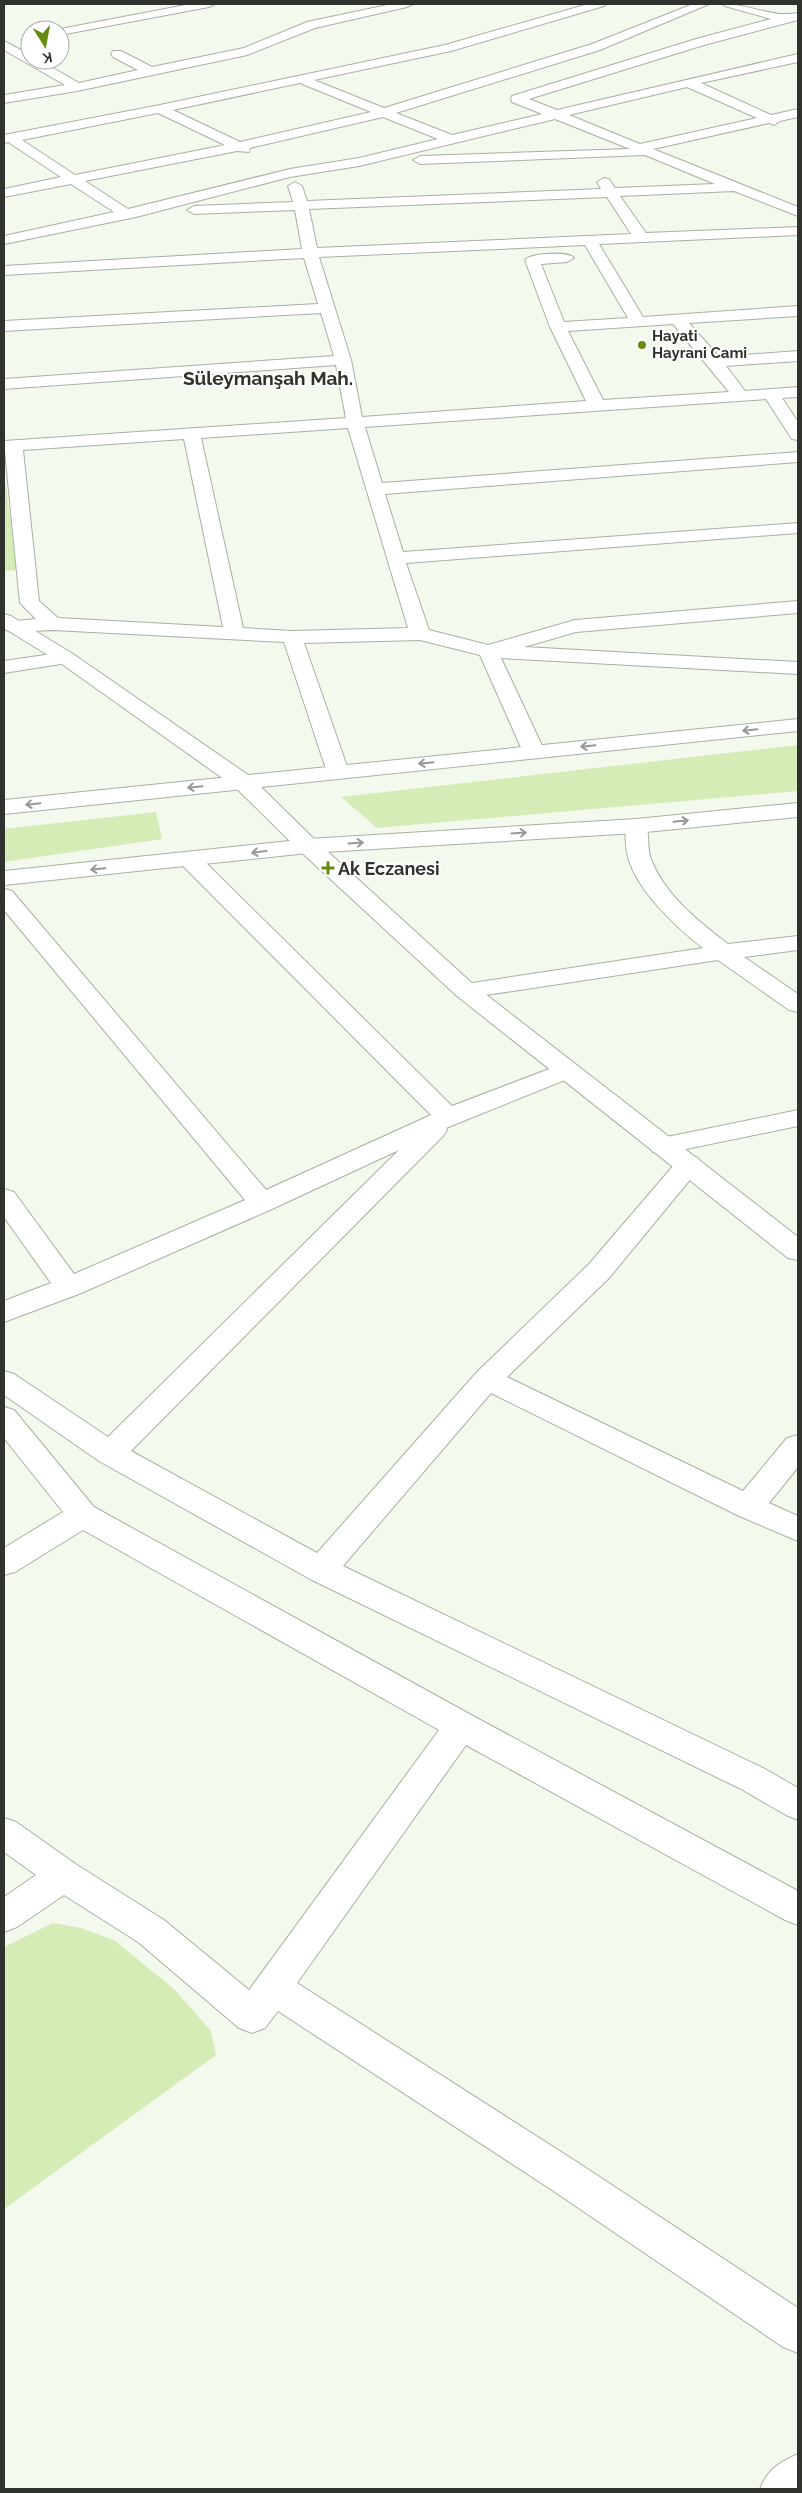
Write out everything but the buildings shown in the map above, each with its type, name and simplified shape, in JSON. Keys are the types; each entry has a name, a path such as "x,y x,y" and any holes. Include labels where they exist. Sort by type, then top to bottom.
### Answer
{"street":[{"path":"70,29 209,4"},
{"path":"4,99 77,87 247,51 311,25 407,4"},
{"path":"7,138 160,109 456,46 600,4"},
{"path":"4,193 240,146 382,113 596,47 703,4"},
{"path":"729,4 798,25"},
{"path":"798,16 700,42 645,61 517,99 798,212"},
{"path":"4,44 20,39"},
{"path":"700,42 719,48"},
{"path":"4,44 77,87"},
{"path":"596,47 645,61"},
{"path":"117,54 151,72"},
{"path":"746,58 790,75"},
{"path":"4,240 34,232 126,214 290,173 359,162 765,64 798,58"},
{"path":"301,80 452,140"},
{"path":"690,83 791,128"},
{"path":"160,109 256,155"},
{"path":"359,162 585,155 645,150 798,112"},
{"path":"7,138 126,214 301,204 737,187"},
{"path":"585,155 642,239"},
{"path":"273,164 290,173 301,204 310,253 343,360 354,422 420,634"},
{"path":"776,202 798,197"},
{"path":"4,270 310,253 590,242 798,231"},
{"path":"34,232 40,268"},
{"path":"781,232 793,247"},
{"path":"590,242 638,321"},
{"path":"597,406 558,327 532,260 600,256"},
{"path":"4,326 326,308"},
{"path":"558,327 798,311"},
{"path":"676,318 715,362 741,396"},
{"path":"715,362 798,356"},
{"path":"4,384 343,360"},
{"path":"54,624 30,603 9,446 798,392"},
{"path":"771,394 798,435"},
{"path":"191,433 234,634"},
{"path":"375,489 798,456"},
{"path":"396,558 798,528"},
{"path":"488,651 575,626 798,607"},
{"path":"8,623 292,637 420,634 488,651 798,668"},
{"path":"8,623 66,658 243,782 308,846 466,991 662,1146 690,1164 798,1251"},
{"path":"292,637 338,772"},
{"path":"488,651 534,752"},
{"path":"4,666 66,658"},
{"path":"4,807 798,725"},
{"path":"4,878 190,860 308,846 636,826 798,810"},
{"path":"636,826 639,859 670,907 723,952 798,1005"},
{"path":"190,860 448,1117"},
{"path":"4,896 262,1203"},
{"path":"466,991 723,952 798,944"},
{"path":"4,1312 69,1287 262,1203 448,1117 566,1071"},
{"path":"110,1453 448,1117"},
{"path":"662,1146 798,1118"},
{"path":"321,1570 487,1380 599,1271 690,1164"},
{"path":"4,1198 69,1287"},
{"path":"487,1380 748,1507 798,1529"},
{"path":"4,1382 110,1453 321,1570 754,1779 798,1805"},
{"path":"4,1418 83,1515 461,1726 798,1909"},
{"path":"748,1507 798,1446"},
{"path":"4,1563 83,1515"},
{"path":"4,1833 64,1876 150,1931 252,2016 461,1726"},
{"path":"4,1916 64,1876"},
{"path":"274,1988 566,2177 798,2332"},
{"path":"782,2489 798,2476"}],"green space":[{"path":"4,472 17,570 4,571"},
{"path":"798,745 798,791 377,828 341,797"},
{"path":"156,812 162,839 4,862 4,829"},
{"path":"53,1923 81,1928 114,1940 174,1989 211,2031 216,2055 4,2209 4,1947"}],"place":[{"name":"Hayati Hayrani Cami","path":"642,345"},
{"name":"Ak Eczanesi","path":"328,868"}],"district":[{"name":"Süleymanşah Mah.","path":"268,378"}]}
